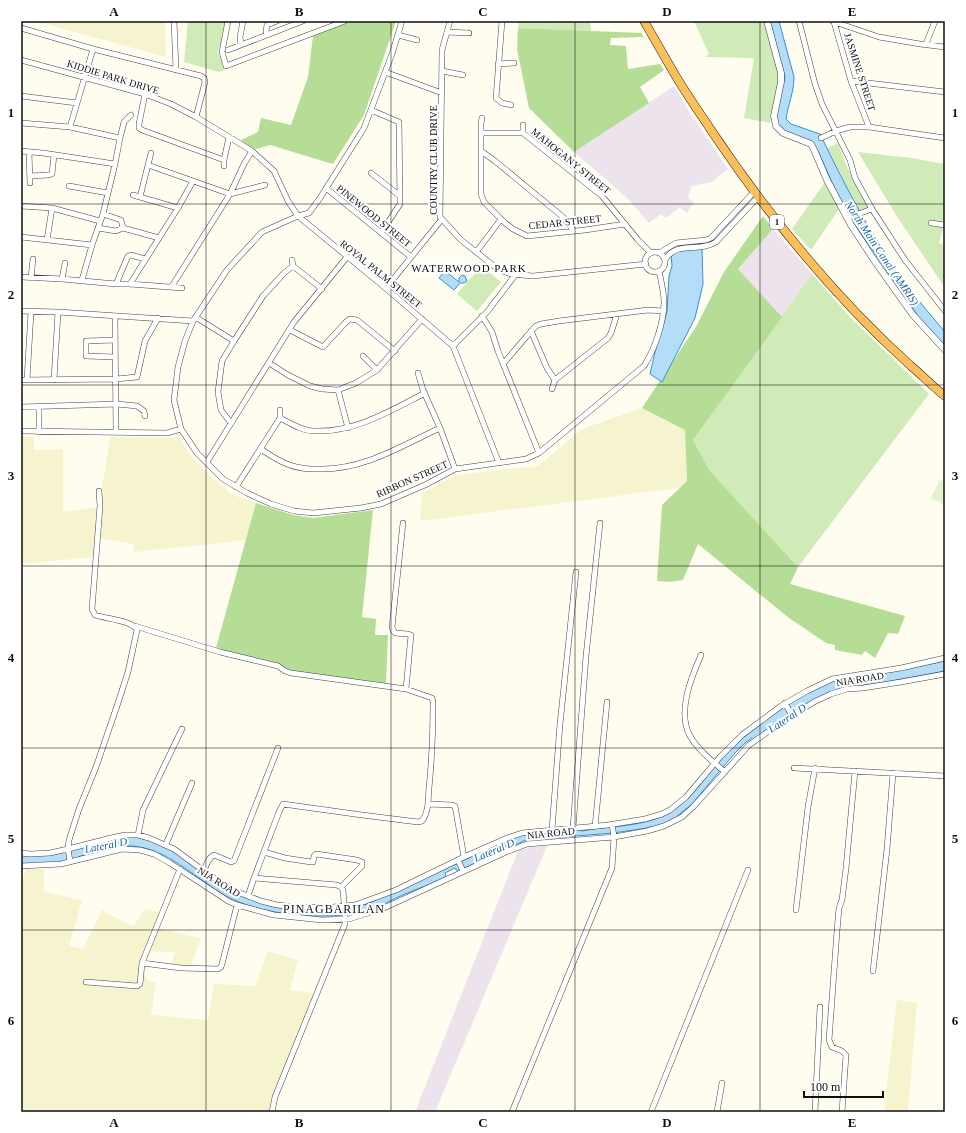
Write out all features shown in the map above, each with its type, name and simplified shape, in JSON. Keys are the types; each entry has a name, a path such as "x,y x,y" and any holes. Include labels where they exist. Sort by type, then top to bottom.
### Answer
{"highway":[{"name":"1","path":"644,21 684,89 776,221 844,300 899,356 945,396"}],"street":[{"path":"174,21 176,70"},
{"path":"228,21 222,52 226,66 345,21"},
{"path":"241,45 240,37 243,21"},
{"path":"267,35 267,25 277,21"},
{"path":"228,50 303,21"},
{"path":"21,431 167,433 181,429 174,400 176,380 185,341 195,319 227,270 262,232 308,213 326,188 364,128 402,21"},
{"name":"COUNTRY CLUB DRIVE","path":"450,21 442,50 440,217 461,240 500,270 511,274 533,276 646,264"},
{"path":"502,21 496,98 502,103 511,105"},
{"path":"767,21 781,73 781,82 774,116 776,126 783,133 811,144 827,180 876,264 913,315 945,350"},
{"path":"799,21 815,84 822,104 850,160 855,178 872,209 905,260 945,311"},
{"path":"833,21 879,37 945,47"},
{"name":"JASMINE STREET","path":"833,21 851,81 869,127"},
{"path":"926,44 935,21"},
{"path":"21,28 93,49 201,76 204,78 205,82 196,117"},
{"path":"447,32 469,33"},
{"path":"398,35 417,40"},
{"path":"70,127 93,49"},
{"name":"KIDDIE PARK DRIVE","path":"21,60 145,94 171,104 196,117 252,151 274,171 288,201 298,216"},
{"path":"498,64 514,63"},
{"path":"442,71 463,75"},
{"path":"385,72 442,93"},
{"path":"851,81 945,92"},
{"path":"145,94 139,128 224,160"},
{"path":"21,96 25,98 77,103"},
{"path":"371,110 399,122 400,204 381,233"},
{"path":"82,280 92,244 103,214 124,122 131,115"},
{"name":"CEDAR STREET","path":"482,118 481,187 484,202 513,229 527,236 625,224"},
{"path":"21,123 70,127 120,138"},
{"path":"523,125 523,133"},
{"path":"820,138 850,127 869,127 945,138"},
{"name":"MAHOGANY STREET","path":"481,133 523,133 602,196 651,253"},
{"path":"224,166 229,137"},
{"path":"21,151 115,164"},
{"path":"172,286 230,194 244,164 252,151"},
{"path":"481,151 496,161 563,217 574,231"},
{"path":"29,152 30,183"},
{"path":"140,197 151,153"},
{"path":"30,176 52,174 54,155"},
{"path":"148,165 230,194 265,186"},
{"path":"371,173 400,196"},
{"path":"130,284 178,208 193,181"},
{"path":"69,186 108,193"},
{"name":"PINEWOOD STREET","path":"326,188 411,257"},
{"path":"756,194 716,242 711,245 675,250 669,253 665,260 664,267 659,271 656,272 650,270 646,264 646,259 651,253 659,252 676,243 706,240 711,238 756,194"},
{"path":"133,195 178,208"},
{"path":"21,206 52,208 100,221"},
{"path":"48,240 52,208"},
{"path":"397,208 403,211"},
{"path":"849,218 872,209"},
{"path":"103,214 121,220 123,228"},
{"name":"ROYAL PALM STREET","path":"298,216 386,288 453,346"},
{"path":"386,288 442,219"},
{"path":"477,252 502,219"},
{"path":"931,223 945,225"},
{"path":"98,228 116,232 123,228 158,238"},
{"path":"21,237 92,244"},
{"path":"659,252 665,260"},
{"path":"116,284 128,256 131,255 145,259"},
{"path":"206,462 294,322 347,257"},
{"path":"31,278 33,259"},
{"path":"292,260 293,266 322,289"},
{"path":"62,279 65,263"},
{"path":"231,423 221,410 218,392 222,361 263,296 284,273 293,266"},
{"name":"RIBBON STREET","path":"181,429 197,453 223,479 271,504 294,511 313,513 361,508 381,504 425,485 456,469 526,459 539,453 644,366 657,338 663,311 664,301 659,271"},
{"path":"499,463 453,346 482,316 516,274"},
{"path":"21,277 82,280 116,284 172,286 182,288"},
{"path":"503,364 531,331 536,326 541,324 648,310 663,311"},
{"path":"21,311 195,319 234,341"},
{"path":"27,380 31,312"},
{"path":"54,380 58,312"},
{"path":"351,313 352,319"},
{"path":"552,389 555,380 608,338 617,314"},
{"path":"116,316 116,432"},
{"path":"482,316 492,332 503,364 539,453"},
{"path":"21,380 116,379 137,377 146,341 158,318"},
{"path":"323,347 346,322 352,319 357,320 395,351"},
{"path":"269,363 310,386 322,389 338,390 356,383 377,370 422,319"},
{"path":"290,330 323,347"},
{"path":"531,331 547,368 555,380"},
{"path":"115,340 86,341 86,356 115,356"},
{"path":"323,347 324,354"},
{"path":"363,356 377,370"},
{"path":"418,373 456,469"},
{"path":"338,390 348,428"},
{"path":"280,418 314,432 340,430 356,426 384,414 425,393"},
{"path":"21,407 117,404 137,406 144,411 145,416"},
{"path":"39,407 39,432"},
{"path":"236,486 280,418 280,410"},
{"path":"261,449 275,459 302,468 328,469 355,465 388,453 440,428"},
{"path":"99,491 100,506 92,609 95,615 101,618 130,624 220,652 278,666 291,673 406,688 432,698 432,754 428,804 425,817 422,821 418,822 283,804 248,896"},
{"path":"402,523 392,627 394,633 411,635 406,688"},
{"path":"572,828 586,656 600,523"},
{"path":"552,830 560,724 576,572"},
{"path":"70,861 68,850 69,840 79,809 96,767 128,672 137,630 135,626"},
{"path":"701,655 687,694 684,715 686,726 690,736 700,749 723,771"},
{"path":"21,853 30,854 68,850 124,835 138,836 166,844 227,886 262,901 276,910 297,907 315,908 355,905 373,899 459,862 464,857 522,833 596,826 612,826 654,817 670,810 686,797 742,735 786,704 818,685 832,679 901,668 945,658"},
{"name":"NIA ROAD","path":"21,866 61,864 110,851 122,849 133,850 154,854 180,869 228,901 237,905 276,910 322,920 365,914 384,908 504,851 527,844 647,831 664,826 682,817 694,808 723,771 749,745 791,714 838,691 945,674"},
{"path":"596,826 608,702"},
{"path":"786,704 791,714"},
{"path":"138,836 143,810 182,729"},
{"path":"204,871 208,860 214,855 231,862 234,861 278,748"},
{"path":"794,768 945,776"},
{"path":"796,910 808,807 815,768"},
{"path":"842,1112 846,1055 842,1051 832,1048 830,1040 836,931 844,884 855,771"},
{"path":"874,971 887,849 893,773"},
{"path":"166,844 192,783"},
{"path":"428,804 455,806 464,857"},
{"path":"512,1112 612,868 614,835 612,826"},
{"path":"500,842 504,851"},
{"path":"264,852 285,858 311,862 313,862 316,854 362,862 362,866 341,887"},
{"path":"459,862 462,870"},
{"path":"86,982 137,986 140,984 142,964 180,869"},
{"path":"651,1112 748,870"},
{"path":"254,878 336,885 341,887 343,890 345,924 275,1097 272,1112"},
{"path":"142,964 181,968 218,969 222,964 237,905"},
{"path":"815,1112 820,1007"},
{"path":"717,1112 722,1083"}],"shaded area":[{"path":"34,21 165,21 166,57"},
{"path":"674,86 690,113 728,169 712,182 691,186 688,198 694,202 687,213 680,207 666,218 661,214 649,223 629,200 574,152"},
{"path":"773,229 812,274 782,317 738,269"},
{"path":"642,408 685,430 687,481 679,488 420,521 422,493 456,475 538,466 582,429"},
{"path":"21,437 34,437 34,450 63,449 63,512 97,507 94,557 21,564"},
{"path":"110,437 179,437 189,454 218,483 233,495 256,503 246,540 135,552 133,551 134,544 99,538 103,506 102,489"},
{"path":"547,846 435,1112 415,1112 518,851 530,847"},
{"path":"26,869 44,869 44,892 82,900 69,946 83,949 102,910 133,927 145,909 161,913 156,927 201,938 191,966 171,964 175,952 147,951 143,960 146,979 156,983 151,1015 208,1020 214,984 255,986 268,951 298,960 290,990 314,993 268,1112 21,1112 21,882"},
{"path":"897,1000 917,1003 908,1112 884,1112"}],"green space":[{"path":"188,21 226,21 218,52 225,70 219,72 184,62"},
{"path":"353,21 396,21 364,115 333,164 270,145 256,149 251,148 241,140 258,132 261,118 291,125 308,77 313,36"},
{"path":"519,21 590,21 591,31 518,28"},
{"path":"694,21 764,21 779,75 770,123 744,118 754,58 705,57 709,54"},
{"path":"518,28 641,33 644,37 611,38 610,45 626,46 628,69 660,64 664,70 640,87 649,103 574,152 529,108 517,49"},
{"path":"838,143 847,167 869,208 860,212 827,148"},
{"path":"858,152 911,158 945,164 945,220 942,220 943,228 939,243 945,246 945,283 943,285 896,215"},
{"path":"825,182 839,209 811,250 792,229"},
{"path":"763,216 773,229 738,269 782,317 693,440 710,471 798,567 790,584 905,616 898,634 888,633 875,658 865,651 862,655 835,650 835,645 826,643 789,618 698,544 683,580 670,582 657,581 662,505 687,481 685,430 642,408 697,325 724,272"},
{"path":"481,266 501,282 477,311 457,294"},
{"path":"812,274 849,316 929,394 798,567 710,471 693,440"},
{"path":"940,480 945,482 945,505 931,498"},
{"path":"256,503 293,515 313,518 373,510 362,617 376,619 375,635 388,635 386,685 286,670 216,648"}],"water":[{"name":"North Main Canal (AMRIS)","path":"770,21 779,21 794,77 786,119 791,124 820,134 870,230 911,290 945,332 945,346 918,316 853,222 813,143 779,128 776,114 785,77"},
{"path":"702,249 703,284 695,318 662,382 650,374 667,312 669,276 672,266 671,253 678,250"},
{"path":"445,271 459,282 459,278 462,275 465,276 467,281 460,283 454,290 439,278"},
{"name":"Lateral D","path":"945,661 945,671 838,689 786,715 746,742 691,805 668,821 647,828 613,833 526,840 460,870 456,870 455,868 445,873 446,877 442,879 362,912 347,915 312,916 274,912 256,908 240,903 226,896 163,855 140,847 124,846 103,849 73,859 51,863 21,864 21,855 46,855 65,852 117,838 137,837 162,845 178,854 227,888 244,897 274,907 300,911 352,908 367,904 521,835 589,830 641,823 661,817 677,808 684,802 723,757 745,736 780,710 818,687 846,677 904,669"}],"waterway":[{"name":"Lateral D","path":"755,738 804,705"},
{"name":"Lateral D","path":"654,824 676,818"},
{"name":"Lateral D","path":"285,909 331,910"}],"district":[{"name":"WATERWOOD PARK","path":"469,268"},
{"name":"PINAGBARILAN","path":"334,909"}]}
